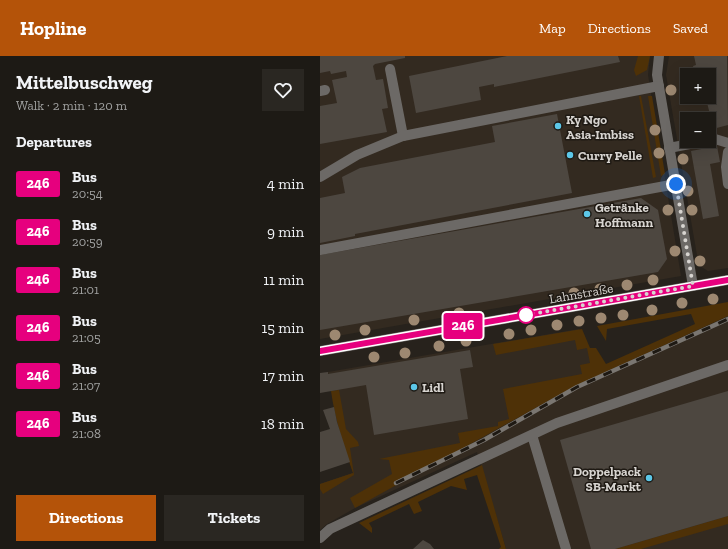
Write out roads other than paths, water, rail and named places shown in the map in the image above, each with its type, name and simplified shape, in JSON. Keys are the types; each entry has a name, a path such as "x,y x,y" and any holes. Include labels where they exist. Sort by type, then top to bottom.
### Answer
{"street":[{"path":"659,56 657,67 659,86 693,286"},
{"path":"390,69 403,136"},
{"path":"320,177 357,155 403,136 659,86"},
{"path":"716,139 728,143"},
{"path":"669,148 680,146"},
{"path":"728,152 726,167 728,184"},
{"path":"320,250 676,184"},
{"name":"Lahnstraße","path":"320,351 728,280"},
{"path":"320,538 330,529 570,418 728,366"},
{"path":"532,435 566,549"}],"railway":[{"path":"396,483 484,440 577,387 728,319"}],"place":[{"name":"Ky Ngo Asia-Imbiss","path":"558,126"},
{"name":"Curry Pelle","path":"570,155"},
{"name":"Getränke Hoffmann","path":"587,214"},
{"name":"Lidl","path":"414,387"},
{"name":"Doppelpack SB-Markt","path":"649,478"}]}
